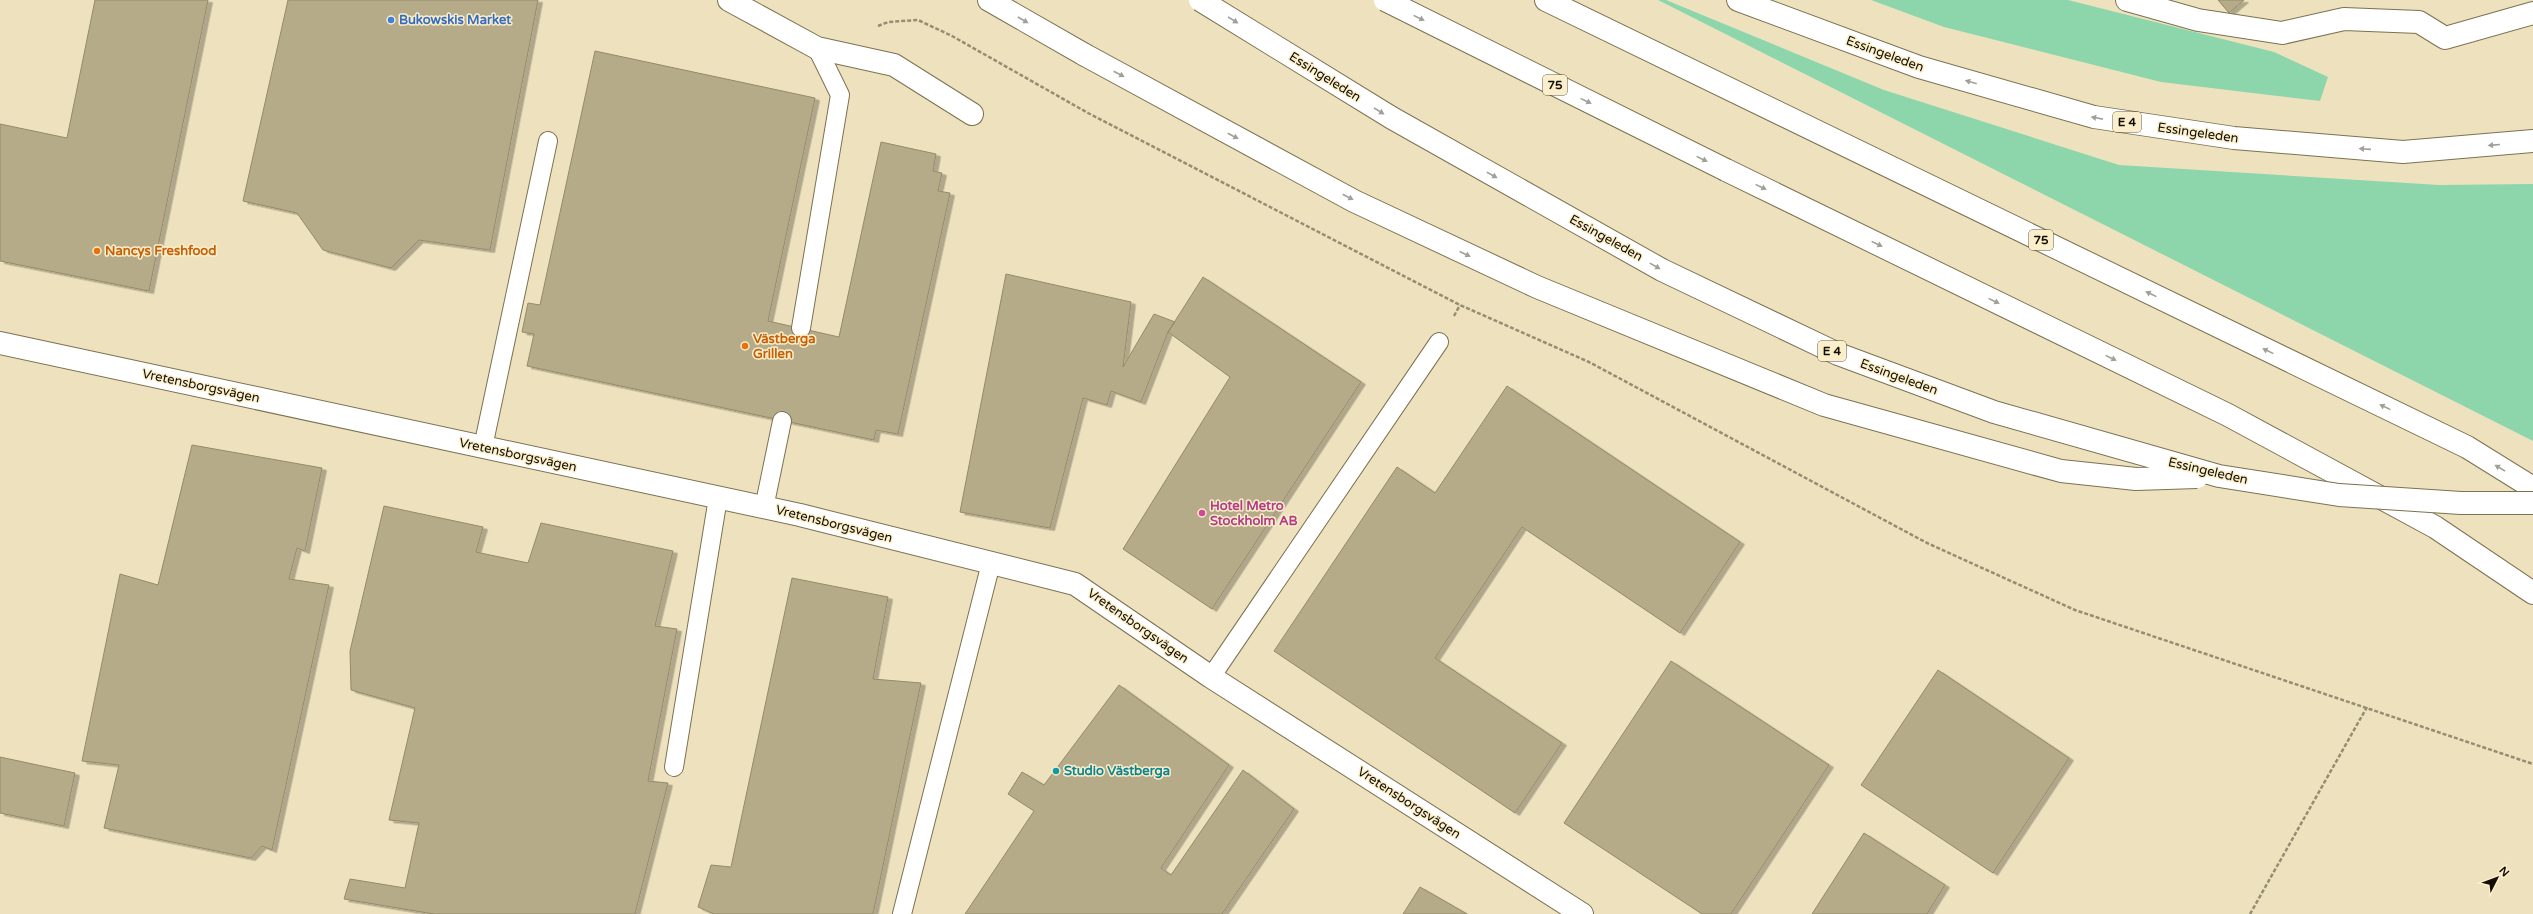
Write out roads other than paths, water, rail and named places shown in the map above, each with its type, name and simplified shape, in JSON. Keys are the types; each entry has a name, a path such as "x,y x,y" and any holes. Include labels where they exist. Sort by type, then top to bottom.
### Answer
{"main road":[{"path":"729,0 817,48 894,65 972,114"},
{"path":"989,0 1085,55 1354,201 1536,288 1824,405 2061,471 2136,479 2220,476"},
{"name":"Essingeleden","path":"1200,0 1392,118 1662,270 1838,354 1994,412 2220,476 2339,495 2461,503 2533,502"},
{"name":"75","path":"1385,0 1726,170 2228,415 2435,527 2533,593"},
{"name":"75","path":"1546,0 2467,447 2533,488"},
{"name":"Essingeleden","path":"1738,0 1919,67 2094,117 2234,138 2403,152 2533,142"},
{"path":"2128,0 2198,20 2282,34 2344,19 2419,22 2445,38 2533,13"},
{"name":"Vretensborgsvägen","path":"0,342 764,508 1075,584 1211,677 1582,914"}],"lane":[{"path":"801,328 840,95 817,48"},
{"path":"483,447 548,141"},
{"path":"1211,677 1439,342"},
{"path":"764,508 782,421"},
{"path":"674,767 718,498"},
{"path":"902,914 991,563"}],"place":[{"name":"Bukowskis Market","path":"391,20"},
{"name":"Nancys Freshfood","path":"97,251"},
{"name":"Västberga Grillen","path":"745,346"},
{"name":"Hotel Metro Stockholm AB","path":"1202,513"},
{"name":"Studio Västberga","path":"1056,771"}]}
